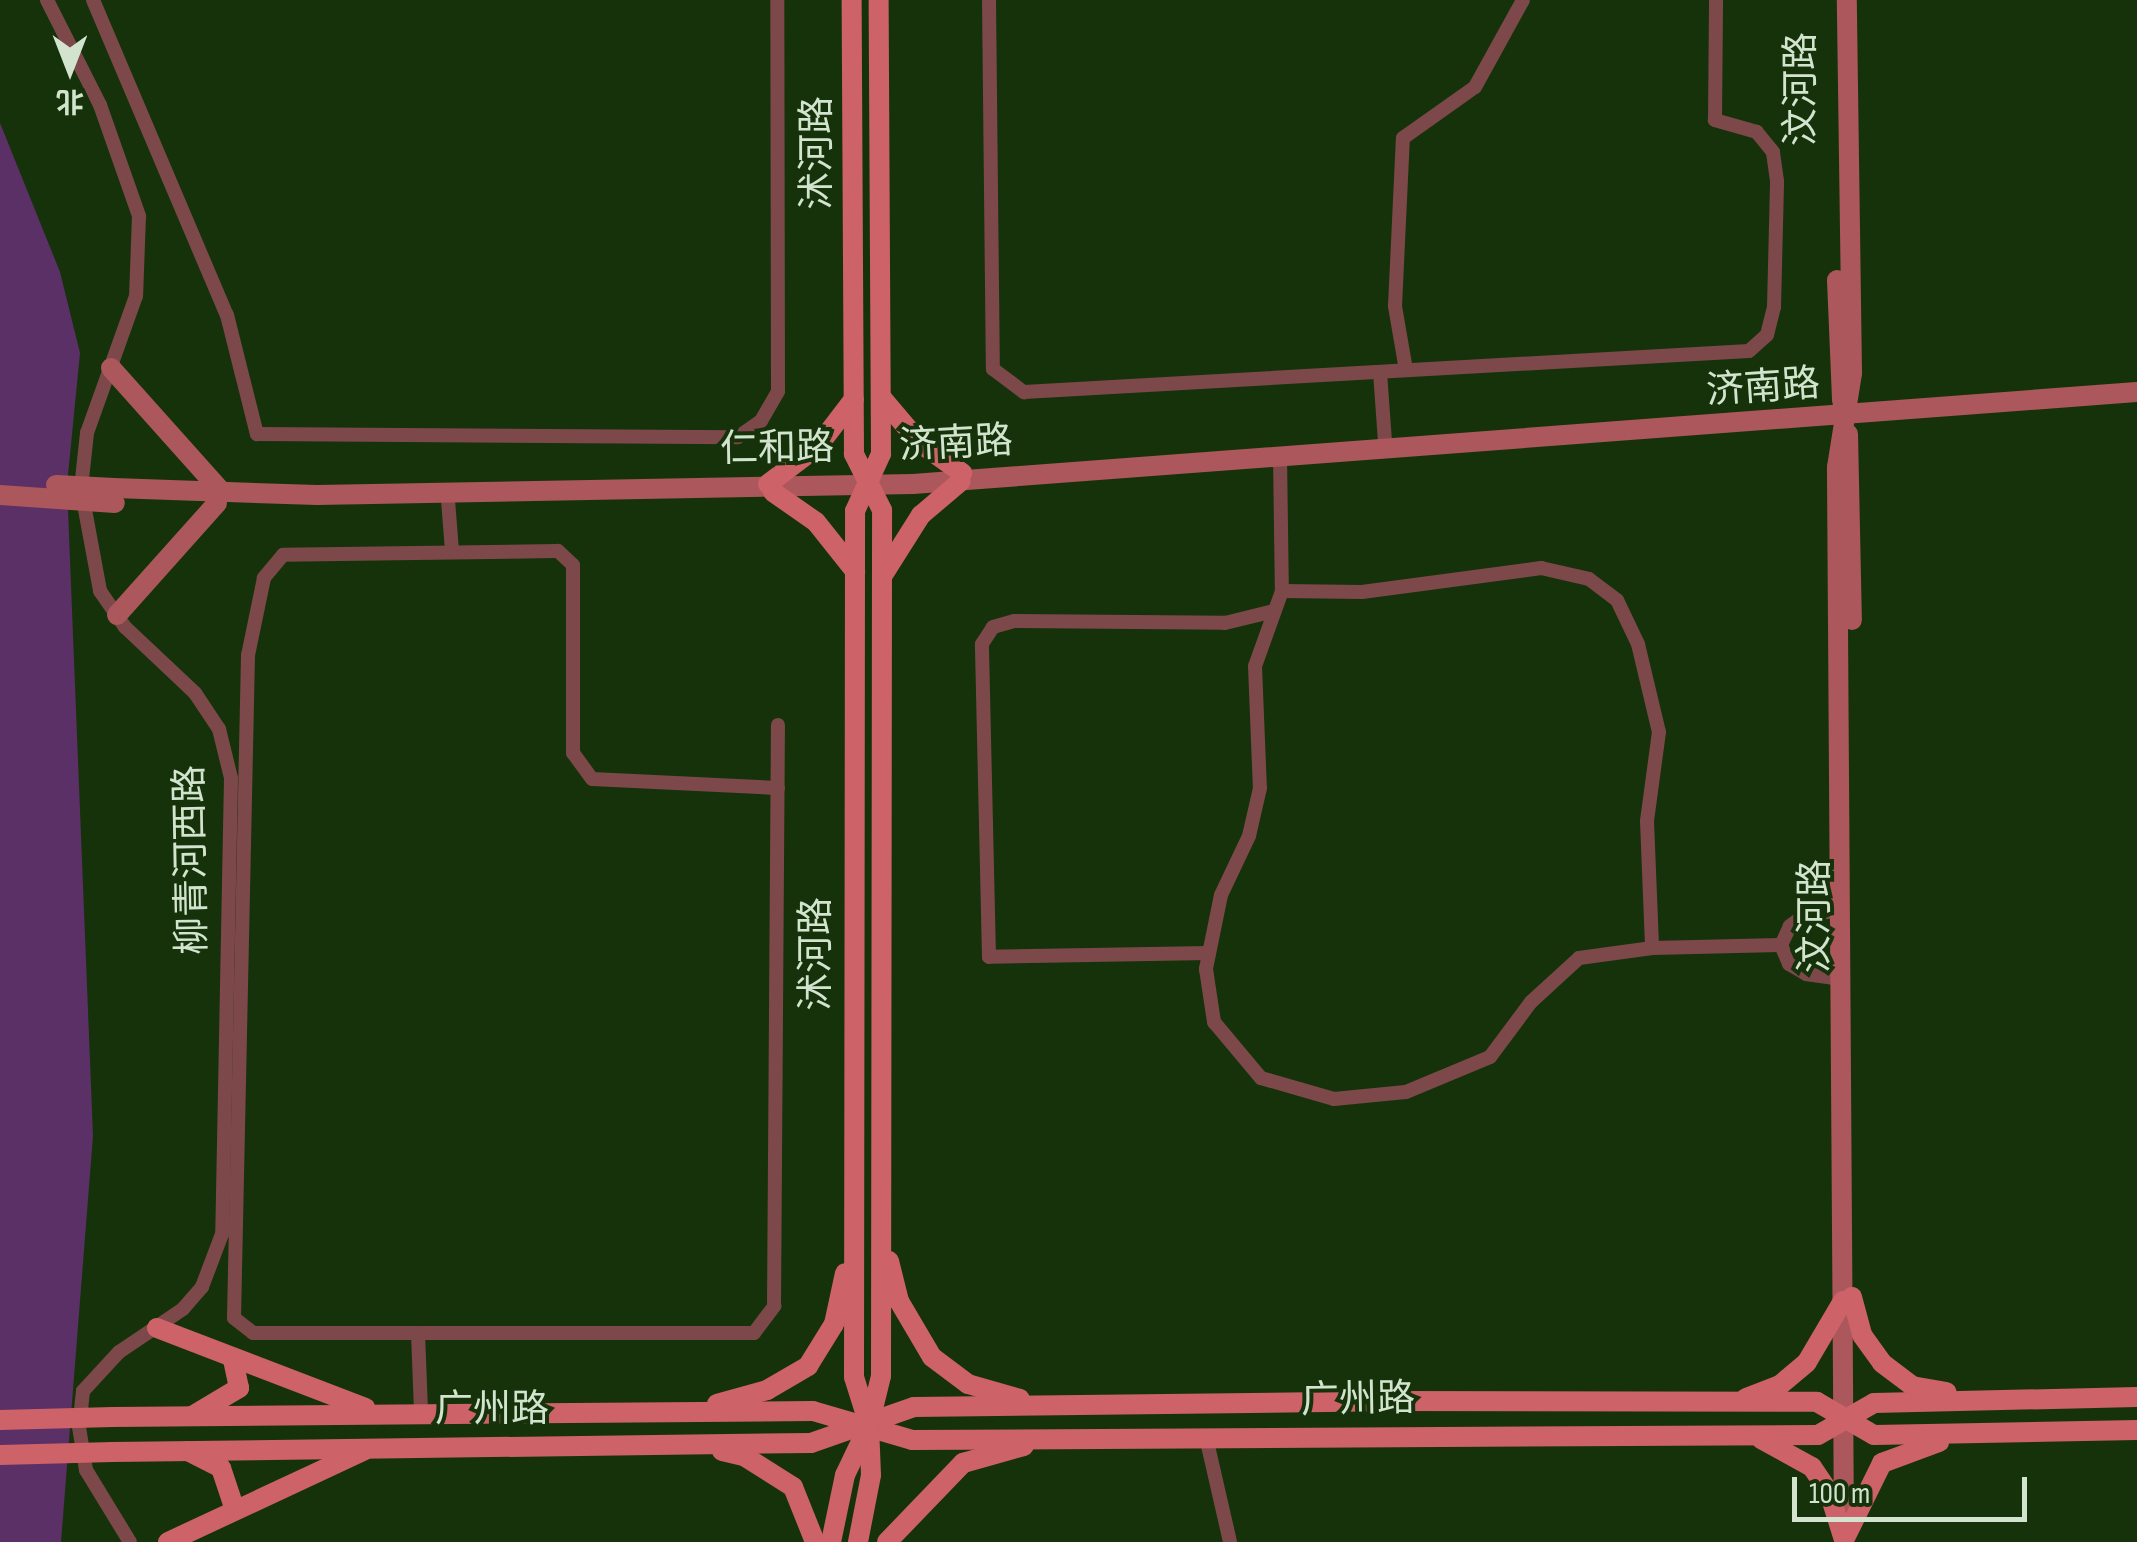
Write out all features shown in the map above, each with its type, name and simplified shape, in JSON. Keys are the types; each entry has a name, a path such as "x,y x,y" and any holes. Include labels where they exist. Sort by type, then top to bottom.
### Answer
{"main road":[{"name":"沭河路","path":"831,1542 844,1476 869,1425 881,1376 882,510 854,454 852,0"},
{"name":"沭河路","path":"858,1542 872,1475 869,1425 854,1377 855,511 881,454 879,0"},
{"path":"881,396 920,443 961,477 920,515 882,576"},
{"path":"854,399 818,446 771,488 816,522 855,571"},
{"path":"880,1224 899,1301 932,1357 968,1384 1046,1406"},
{"path":"692,1411 766,1390 808,1366 834,1324 853,1232"},
{"path":"1847,1299 1862,1335 1882,1363 1912,1386 1982,1399"},
{"path":"1736,1402 1780,1385 1808,1362 1847,1299"},
{"path":"157,1328 376,1412"},
{"path":"192,1416 239,1388 234,1360"},
{"name":"广州路","path":"0,1420 376,1412 692,1411 813,1412 912,1440 1818,1435 1845,1416 1874,1403 2137,1397"},
{"name":"广州路","path":"0,1454 811,1443 914,1407 1818,1402 1874,1435 2137,1430"},
{"path":"1844,1541 1882,1463 1905,1450 1977,1432"},
{"path":"1750,1435 1812,1466 1829,1492 1844,1541"},
{"path":"887,1542 963,1463 1052,1439"},
{"path":"681,1443 744,1456 793,1488 815,1542"},
{"path":"168,1542 234,1507 376,1446"},
{"path":"186,1450 222,1468 234,1507"}],"street":[{"name":"柳青河西路","path":"47,0 100,105 138,216 136,296 87,433 81,488 100,591 117,615 195,693 219,729 231,778 222,1234 202,1287 157,1328 119,1352 83,1391 79,1427 86,1470 130,1542"},
{"path":"92,0 227,316 257,434 738,436 761,422 778,391 777,0"},
{"path":"990,0 993,369 1024,392 1725,356 1749,351 1767,335 1776,270 1773,152 1757,132 1715,120 1716,0"},
{"path":"1406,370 1394,306 1403,138 1475,88 1523,0"},
{"name":"汶河路","path":"1838,0 1836,374 1852,466 1844,1541"},
{"name":"汶河路","path":"1847,0 1852,374 1836,466 1847,1299"},
{"path":"111,368 219,498 117,615"},
{"path":"1380,372 1385,441"},
{"name":"济南路","path":"868,483 1845,417 1890,406 2137,392"},
{"name":"济南路","path":"961,477 1385,441 1801,413 1889,420 2137,402"},
{"path":"1280,456 1282,591 1255,666 1260,788 1248,836 1221,895 1209,953 1214,1022 1261,1078 1334,1098 1406,1092 1490,1057 1532,1002 1578,958 1652,948 1781,945"},
{"path":"0,483 114,495"},
{"name":"仁和路","path":"114,495 448,500 868,483"},
{"name":"仁和路","path":"219,498 771,488"},
{"path":"0,495 114,495"},
{"path":"448,500 452,551"},
{"path":"778,725 778,788 774,1306 754,1334 254,1333 234,1318 248,656 264,578 284,555 558,551 573,565 573,753 592,779 778,788"},
{"path":"1282,591 1362,592 1541,568 1589,579 1616,600 1638,644 1659,732 1646,822 1652,948"},
{"path":"1209,953 989,957 982,644 992,627 1014,620 1206,624 1274,612"},
{"path":"1842,910 1805,916 1790,926 1781,945 1789,964 1806,974 1842,979"},
{"path":"418,1334 421,1412"},
{"path":"1206,1436 1230,1542"}],"shaded area":[{"path":"0,123 60,272 80,353 67,485 93,1136 61,1542 0,1542"}]}
